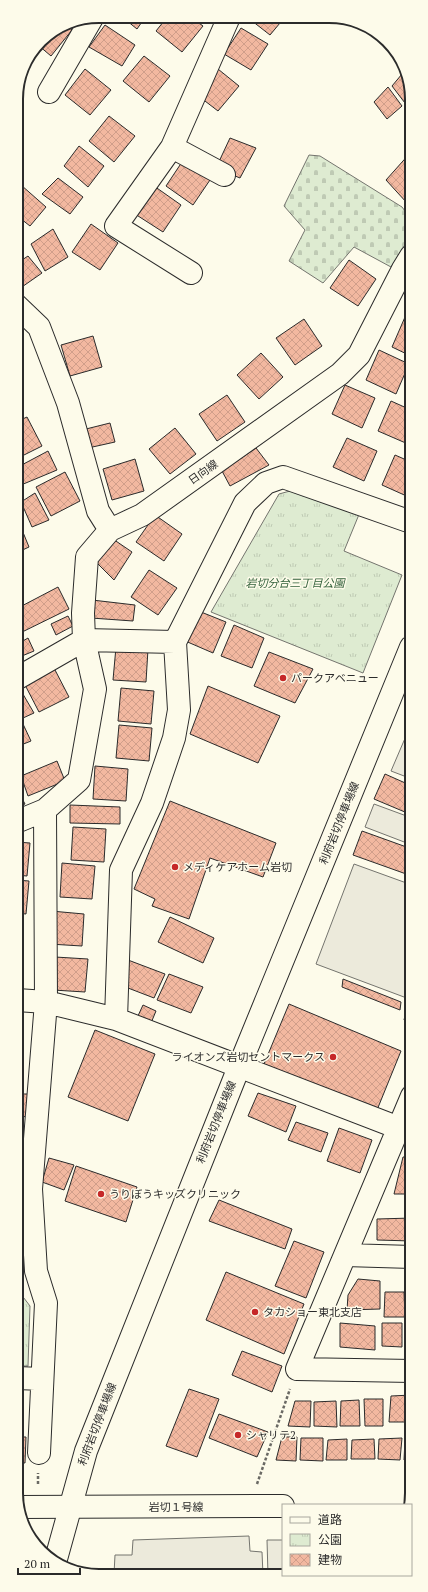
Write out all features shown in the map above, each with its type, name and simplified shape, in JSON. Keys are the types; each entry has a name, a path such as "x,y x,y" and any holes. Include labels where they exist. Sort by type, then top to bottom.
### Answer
{"street":[{"path":"191,273 116,226 172,147 226,23"},
{"path":"49,92 88,24"},
{"path":"172,147 224,175"},
{"name":"日向線","path":"23,819 45,810 79,780 95,689 84,640 83,613 86,557 110,530 142,515 340,374 359,355 405,265"},
{"path":"23,312 39,327 68,402 98,511 110,530"},
{"path":"116,1019 121,870 152,803 174,738 179,710 175,642 245,503 266,483 283,477 405,520"},
{"path":"23,675 84,640 175,642"},
{"name":"利府岩切停車場線","path":"57,1556 86,1451 239,1067 405,664"},
{"path":"39,1453 46,1303 26,1271 24,1189 46,1002 45,810"},
{"path":"23,1000 46,1002 116,1019 405,1131 345,1255 297,1369 405,1371"},
{"path":"345,1255 405,1257"},
{"path":"23,1378 42,1379"},
{"name":"岩切１号線","path":"24,1508 282,1506"}],"path":[{"path":"257,1484 297,1369"}],"green space":[{"path":"309,155 320,156 402,207 405,211 405,245 391,267 354,247 323,283 289,261 305,230 284,206"},
{"name":"岩切分台三丁目公園","path":"290,491 360,512 344,551 402,575 363,673 211,612 279,494"},
{"path":"23,1297 30,1306 28,1366 23,1366"}],"shaded area":[{"path":"405,738 405,776 391,771"},
{"path":"374,804 405,815 405,842 365,827"},
{"path":"354,864 405,882 405,997 316,964"},
{"path":"249,1536 250,1551 262,1552 263,1569 114,1569 115,1555 132,1555 133,1540"},
{"path":"267,1540 282,1540 282,1569 268,1569"}],"building":[{"path":"130,23 141,23 137,29"},
{"path":"162,23 199,23 203,26 182,52 156,31"},
{"path":"255,23 280,23 270,35"},
{"path":"105,25 135,45 122,66 89,47"},
{"path":"241,28 268,44 251,70 224,54"},
{"path":"71,29 72,30 51,56 42,49 61,33"},
{"path":"144,56 170,76 149,102 123,81"},
{"path":"213,65 239,86 218,111 192,91"},
{"path":"85,69 111,90 90,115 65,95"},
{"path":"401,75 405,103 392,86"},
{"path":"388,87 402,106 387,119 374,102"},
{"path":"109,116 135,136 114,162 89,141"},
{"path":"230,138 256,148 240,178 216,168"},
{"path":"79,146 104,166 88,187 64,166"},
{"path":"184,159 212,177 193,205 166,186"},
{"path":"405,159 405,201 386,180"},
{"path":"58,178 83,197 70,214 42,194"},
{"path":"154,186 181,205 163,232 135,214"},
{"path":"23,187 46,207 30,226 23,220"},
{"path":"91,224 118,243 100,270 72,252"},
{"path":"53,229 68,257 45,271 31,244"},
{"path":"28,256 42,273 23,286 23,259"},
{"path":"349,260 376,279 358,306 330,288"},
{"path":"405,317 405,353 392,347"},
{"path":"304,319 322,346 295,365 276,338"},
{"path":"93,336 102,367 70,376 61,345"},
{"path":"379,350 405,362 405,373 396,394 366,380"},
{"path":"261,353 283,377 259,399 237,375"},
{"path":"345,385 375,398 362,428 332,414"},
{"path":"227,395 245,422 217,441 199,414"},
{"path":"391,401 405,407 405,443 378,431"},
{"path":"27,417 42,446 23,456 23,419"},
{"path":"110,423 115,442 88,448 86,429"},
{"path":"175,428 196,454 170,474 149,449"},
{"path":"347,438 377,451 364,481 333,467"},
{"path":"256,448 269,465 230,486 222,471"},
{"path":"48,451 57,470 23,484 23,464"},
{"path":"395,455 405,459 405,495 382,485"},
{"path":"135,459 144,491 112,500 103,469"},
{"path":"65,472 80,501 51,516 36,487"},
{"path":"35,493 49,520 32,527 23,507 23,501"},
{"path":"155,515 182,534 164,561 136,542"},
{"path":"23,532 29,547 23,550"},
{"path":"110,537 132,552 114,580 97,563"},
{"path":"149,570 177,588 158,615 131,597"},
{"path":"58,587 69,609 23,632 23,605"},
{"path":"92,600 135,605 133,621 91,618"},
{"path":"196,610 226,622 213,653 183,640"},
{"path":"68,616 73,626 56,635 51,624"},
{"path":"234,625 264,638 252,668 221,656"},
{"path":"28,638 34,651 23,656 23,641"},
{"path":"116,647 148,649 146,682 113,680"},
{"name":"パークアベニュー","path":"269,652 313,669 295,703 254,686"},
{"path":"54,668 69,697 39,712 24,683"},
{"path":"208,686 280,716 258,763 190,734"},
{"path":"121,688 154,691 151,724 118,721"},
{"path":"23,694 34,713 23,718"},
{"path":"23,724 31,741 23,744"},
{"path":"119,725 152,728 149,761 116,758"},
{"path":"57,761 65,781 28,796 23,782 23,775"},
{"path":"95,766 128,769 126,801 93,799"},
{"path":"385,774 405,783 405,812 374,799"},
{"name":"メディケアホーム岩切","path":"170,801 276,843 263,877 210,858 189,919 152,906 155,899 134,889"},
{"path":"70,805 120,807 120,824 70,823"},
{"path":"73,827 106,829 104,862 71,860"},
{"path":"362,831 405,846 405,874 353,855"},
{"path":"23,842 30,843 27,876 23,876"},
{"path":"62,863 95,866 92,899 60,897"},
{"path":"23,881 29,881 26,914 23,914"},
{"path":"51,911 84,914 82,946 49,944"},
{"path":"170,917 214,938 203,963 158,942"},
{"path":"55,957 88,959 85,992 53,990"},
{"path":"128,960 165,974 154,998 128,988"},
{"path":"169,974 203,987 191,1013 157,1000"},
{"path":"343,979 401,1002 400,1010 342,987"},
{"name":"ライオンズ岩切セントマークス","path":"289,1004 401,1051 377,1110 264,1064"},
{"path":"143,1005 156,1011 151,1023 137,1018"},
{"path":"95,1030 155,1054 128,1121 68,1097"},
{"path":"258,1093 296,1106 286,1132 248,1116"},
{"path":"23,1094 29,1094 29,1117 23,1116"},
{"path":"296,1122 328,1133 321,1152 288,1140"},
{"path":"339,1128 372,1140 360,1173 327,1161"},
{"path":"403,1157 405,1157 405,1194 394,1194"},
{"path":"49,1158 74,1165 64,1190 42,1182"},
{"name":"うりぼうキッズクリニック","path":"76,1166 137,1187 126,1222 65,1201"},
{"path":"219,1200 292,1229 285,1249 209,1221"},
{"path":"405,1218 405,1241 377,1240 377,1219"},
{"path":"294,1241 324,1252 306,1298 275,1286"},
{"name":"タカショー東北支店","path":"226,1272 304,1304 284,1354 206,1320"},
{"path":"358,1279 380,1281 380,1309 347,1310 348,1295"},
{"path":"385,1292 404,1292 405,1317 384,1317"},
{"path":"340,1323 375,1326 375,1350 340,1347"},
{"path":"382,1323 402,1323 402,1347 382,1346"},
{"path":"242,1351 282,1366 272,1392 232,1375"},
{"path":"189,1389 219,1399 197,1457 166,1446"},
{"path":"405,1395 405,1422 389,1422 391,1396"},
{"path":"364,1399 383,1399 383,1426 365,1426"},
{"path":"359,1400 360,1426 340,1426 341,1401"},
{"path":"295,1401 311,1401 310,1427 288,1426"},
{"path":"336,1401 337,1427 314,1426 314,1402"},
{"name":"シャリテ2","path":"219,1414 268,1432 257,1457 209,1438"},
{"path":"23,1437 26,1437 25,1463 23,1463"},
{"path":"282,1437 297,1437 296,1461 276,1460"},
{"path":"301,1438 323,1438 323,1461 300,1460"},
{"path":"402,1438 400,1460 378,1459 379,1439"},
{"path":"347,1439 347,1460 326,1460 328,1440"},
{"path":"374,1439 375,1459 351,1459 352,1440"},
{"path":"405,1439 405,1460 404,1460"}],"place":[{"name":"パークアベニュー","path":"283,678"},
{"name":"メディケアホーム岩切","path":"175,867"},
{"name":"ライオンズ岩切セントマークス","path":"333,1057"},
{"name":"うりぼうキッズクリニック","path":"101,1194"},
{"name":"タカショー東北支店","path":"255,1312"},
{"name":"シャリテ2","path":"238,1435"}]}
